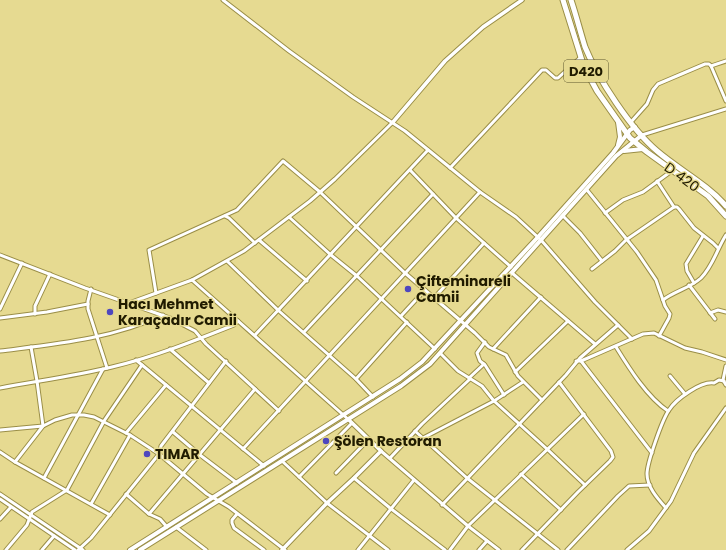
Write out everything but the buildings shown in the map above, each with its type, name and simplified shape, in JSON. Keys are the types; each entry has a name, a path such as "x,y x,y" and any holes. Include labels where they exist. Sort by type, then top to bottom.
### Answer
{"highway":[{"name":"D420","path":"563,0 584,67 597,91 634,142"},
{"name":"D420","path":"571,0 586,47 601,79 620,108 656,150 713,192 726,205"},
{"name":"D 420","path":"634,142 708,196 726,216"}],"main road":[{"path":"617,147 620,138 618,120"},
{"path":"140,550 282,461 350,421 430,364 512,273 627,133 635,127"},
{"path":"130,550 373,397 422,362 511,266 564,216 622,152 642,135"},
{"path":"622,152 643,149"}],"street":[{"path":"223,0 289,51 353,97 393,122 480,192 516,217 540,239 595,302 632,339"},
{"path":"129,303 192,280 227,261 255,243 289,217 320,192 393,122 445,61 483,27 522,0"},
{"path":"450,168 542,70 546,70 555,78 558,78 581,57"},
{"path":"631,122 647,104 653,90 658,84 705,64 709,64 711,66 726,61"},
{"path":"711,66 726,101"},
{"path":"642,135 726,109"},
{"path":"255,335 428,150"},
{"path":"156,293 149,250 237,210 283,161 320,192 405,273 465,324 489,347 499,350 506,355 515,372 542,400"},
{"path":"410,170 456,218 511,266"},
{"path":"605,213 623,200 643,192 673,170"},
{"path":"657,181 674,207 679,209 694,228 714,243 718,248"},
{"path":"586,190 637,252 656,280 670,316 659,336"},
{"path":"243,449 480,192"},
{"path":"304,332 433,194"},
{"path":"592,269 615,251 626,240 674,207"},
{"path":"225,216 255,243"},
{"path":"564,216 580,233 602,261"},
{"path":"289,217 357,276 435,349"},
{"path":"663,300 694,283 704,274 713,261 718,248 726,235"},
{"path":"694,283 687,271 686,264 703,236"},
{"path":"259,240 307,281"},
{"path":"434,298 484,243"},
{"path":"0,255 91,290 163,315 195,331 279,411"},
{"path":"227,261 356,379 373,397"},
{"path":"0,309 22,263"},
{"path":"512,273 595,344"},
{"path":"34,314 35,306 50,274"},
{"path":"192,280 344,415 381,451 442,505 499,550"},
{"path":"690,285 715,319"},
{"path":"44,478 105,368 88,304 91,290"},
{"path":"401,316 425,290"},
{"path":"493,349 541,297"},
{"path":"0,318 34,314 88,304"},
{"path":"710,313 718,310 726,312"},
{"path":"0,351 72,342 98,337 150,322 163,315"},
{"path":"0,388 105,368 136,360 201,338 234,325 238,321"},
{"path":"515,372 568,321"},
{"path":"356,379 407,322"},
{"path":"442,505 559,382 576,361 618,326"},
{"path":"576,361 581,362 646,333 654,333 685,348 726,360"},
{"path":"485,342 477,353 480,361 484,364 504,395"},
{"path":"16,462 43,426 31,347"},
{"path":"616,347 630,370 654,400 668,411"},
{"path":"170,349 209,383"},
{"path":"440,353 469,379 482,386 494,401 585,485"},
{"path":"136,360 264,466"},
{"path":"0,494 80,549 91,538 159,454 162,446 226,361"},
{"path":"581,362 652,453"},
{"path":"390,458 415,431 484,364"},
{"path":"6,550 27,524 30,514 67,490 104,421 142,365"},
{"path":"726,366 723,377 726,385"},
{"path":"670,376 685,394"},
{"path":"666,508 650,485 647,474 652,453 668,411 685,394 707,383 714,383 718,380 724,381"},
{"path":"423,438 441,430 494,401 523,382"},
{"path":"522,550 613,457 611,451 559,382"},
{"path":"92,504 128,434 166,385"},
{"path":"149,514 255,389"},
{"path":"630,549 649,531 671,501 694,453 726,408"},
{"path":"450,550 468,526 584,414"},
{"path":"0,430 43,426 55,420 78,415 94,417 104,421 128,434 159,454 213,498 237,514 284,550 327,503 381,451"},
{"path":"299,477 350,421"},
{"path":"415,431 467,478 558,550"},
{"path":"173,432 237,483"},
{"path":"336,473 369,439"},
{"path":"0,452 110,515"},
{"path":"282,461 327,503 388,550"},
{"path":"521,474 561,510"},
{"path":"354,478 445,550"},
{"path":"358,550 390,508 414,480"},
{"path":"567,550 629,486 650,485"},
{"path":"126,494 149,514 160,519 167,527"},
{"path":"0,499 74,550"},
{"path":"0,519 11,507"},
{"path":"237,514 232,523 234,528 264,550"},
{"path":"176,527 206,550"},
{"path":"42,550 54,536"},
{"path":"479,550 487,541"}],"place":[{"name":"Çifteminareli Camii","path":"408,289"},
{"name":"Hacı Mehmet Karaçadır Camii","path":"110,312"},
{"name":"Şölen Restoran","path":"326,441"},
{"name":"TIMAR","path":"147,454"}]}
